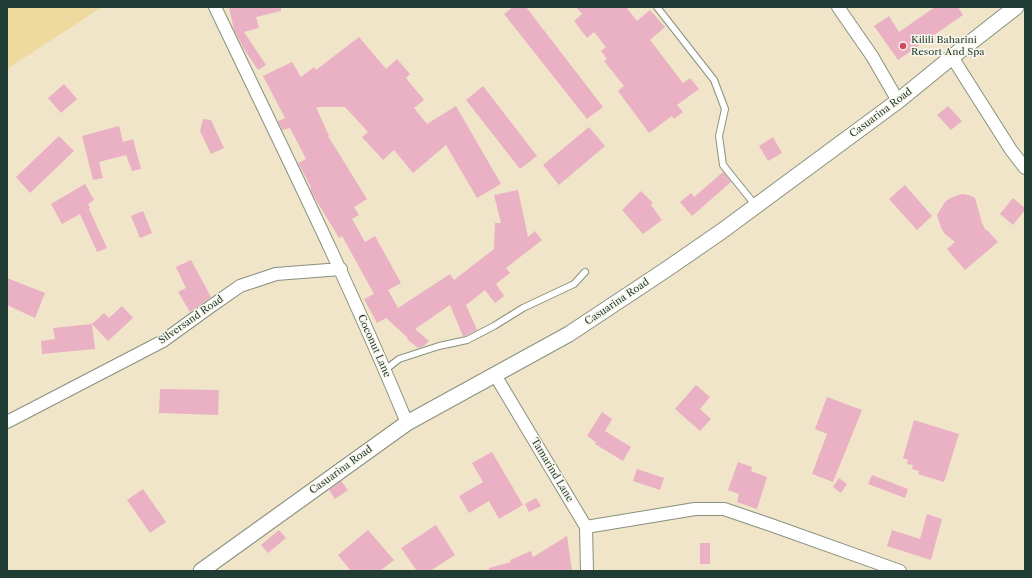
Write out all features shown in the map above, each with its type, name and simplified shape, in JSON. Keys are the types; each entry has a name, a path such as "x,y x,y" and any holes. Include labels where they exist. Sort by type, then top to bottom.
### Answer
{"street":[{"name":"Coconut Lane","path":"214,7 341,269 407,423"},
{"path":"838,7 872,56 898,101"},
{"name":"Casuarina Road","path":"201,571 407,423 569,334 667,269 756,206 898,101 1016,7"},
{"path":"952,57 1011,150 1025,168"},
{"name":"Silversand Road","path":"7,422 163,342 210,306 240,286 276,274 341,269"},
{"name":"Tamarind Lane","path":"495,375 586,527 587,571"},
{"path":"586,527 695,509 724,510 771,525 900,571"}],"lane":[{"path":"657,7 714,80 725,109 719,136 723,165 756,206"},
{"path":"385,370 400,359 439,346 467,340 494,326 523,308 574,284 585,272"}],"sand":[{"path":"7,7 102,7 7,69"}],"building":[{"path":"229,7 281,7 281,11 256,17 259,28 244,32 266,65 258,70 244,49 234,30"},
{"path":"513,7 526,7 603,107 587,119 504,14"},
{"path":"576,7 626,7 637,21 650,10 665,27 650,40 683,83 690,78 699,89 677,105 683,112 674,119 672,116 649,133 618,91 624,86 604,61 607,59 601,51 606,47 594,32 587,38 574,21 582,14"},
{"name":"Kilili Baharini Resort And Spa","path":"935,7 958,7 963,15 898,60 874,26 889,16 899,32"},
{"path":"359,37 386,69 397,59 410,74 406,78 424,100 414,108 427,124 456,106 501,184 477,198 446,145 413,173 394,150 383,160 362,137 368,132 345,107 316,107 328,136 367,199 354,207 359,215 352,219 365,242 375,236 401,283 388,290 398,308 450,274 454,280 494,249 495,223 501,223 494,195 518,190 528,237 535,231 542,240 506,268 510,273 496,284 504,296 495,303 485,290 466,305 477,330 465,336 463,336 450,305 415,329 429,341 424,346 418,348 386,318 377,323 364,299 374,294 342,236 339,238 313,195 311,187 298,163 306,159 290,128 282,130 278,121 285,118 263,76 292,62 301,77 314,67 316,70"},
{"path":"64,84 77,99 61,113 48,98"},
{"path":"483,86 537,156 520,169 466,100"},
{"path":"948,106 962,121 951,130 937,115"},
{"path":"203,119 211,120 224,148 211,154 200,131"},
{"path":"119,126 123,142 133,139 141,169 132,171 126,155 99,162 103,178 93,180 82,136"},
{"path":"589,127 605,146 559,185 543,165"},
{"path":"59,136 74,151 30,193 16,177"},
{"path":"773,137 782,153 768,161 759,146"},
{"path":"723,172 731,182 692,216 680,202 691,193 694,197"},
{"path":"85,184 94,200 88,204 89,209 107,248 97,252 80,214 62,224 51,204"},
{"path":"905,185 932,216 917,230 889,199"},
{"path":"641,191 653,203 651,205 662,220 643,234 622,210"},
{"path":"962,194 975,198 982,223 986,231 987,230 998,242 965,270 947,249 955,242 945,234 941,228 937,215 945,202 950,198"},
{"path":"1013,198 1025,208 1025,210 1013,225 1000,214"},
{"path":"143,211 152,233 140,238 131,216"},
{"path":"191,260 211,297 190,312 178,292 186,288 176,267"},
{"path":"7,278 45,293 35,318 7,305"},
{"path":"122,306 133,318 108,341 92,324 104,313 109,318"},
{"path":"92,324 95,349 42,354 41,341 55,339 53,328"},
{"path":"696,385 710,397 700,409 711,419 700,431 675,409"},
{"path":"160,389 219,390 218,415 159,413"},
{"path":"827,397 862,410 833,482 812,474 827,434 815,429"},
{"path":"602,412 612,419 605,431 631,447 623,461 595,444 596,442 587,436"},
{"path":"914,420 959,434 944,482 918,474 919,471 912,469 913,465 907,464 908,460 903,458"},
{"path":"492,452 523,505 499,519 489,501 469,513 459,496 483,482 472,463"},
{"path":"738,462 752,467 751,471 767,477 757,509 737,502 739,494 728,490"},
{"path":"637,469 664,478 660,490 633,481"},
{"path":"872,475 908,489 905,498 868,484"},
{"path":"839,478 847,484 841,493 833,487"},
{"path":"341,481 348,490 335,499 329,490"},
{"path":"143,489 166,522 150,533 127,500"},
{"path":"536,498 541,506 529,512 525,504"},
{"path":"927,514 942,519 931,560 887,546 892,530 920,539"},
{"path":"436,525 455,555 430,571 417,571 401,548"},
{"path":"279,530 286,538 268,553 261,545"},
{"path":"368,530 394,560 380,571 351,571 338,555"},
{"path":"567,536 572,571 489,571 489,568 511,562 510,560 531,551 533,557"},
{"path":"700,543 710,543 710,564 700,564"}],"place":[{"name":"Kilili Baharini Resort And Spa","path":"903,46"}]}
